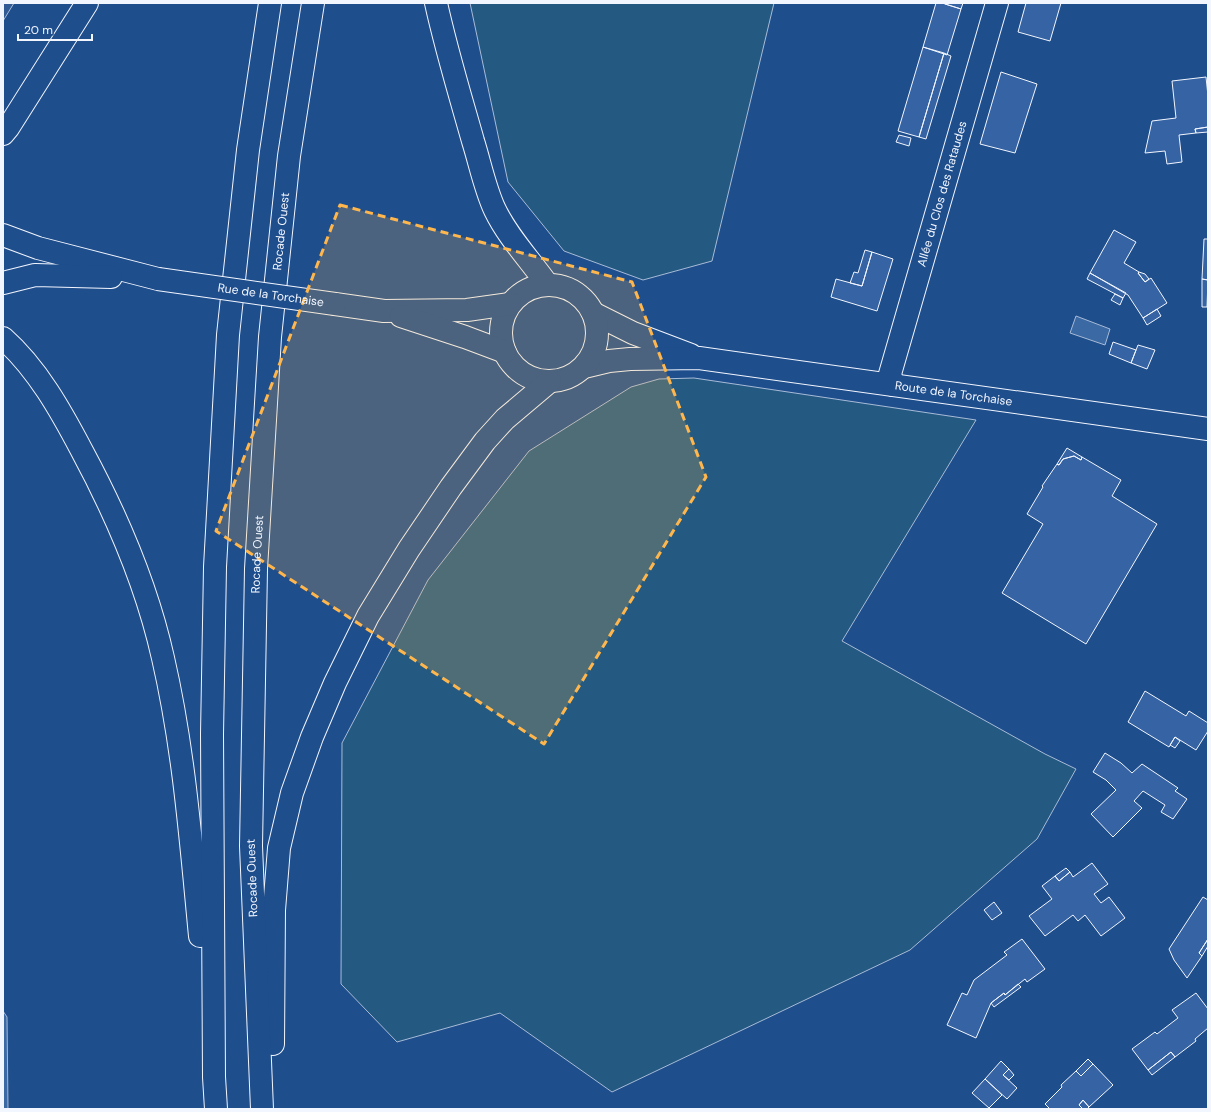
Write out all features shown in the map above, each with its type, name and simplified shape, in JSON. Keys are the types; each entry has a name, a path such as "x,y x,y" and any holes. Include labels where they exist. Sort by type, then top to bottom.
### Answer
{"main road":[{"path":"3,134 87,3"},
{"path":"214,1077 212,734 216,544 231,312 248,150 270,3"},
{"name":"Rocade Ouest","path":"262,1109 250,846 256,569 270,337 289,156 313,3"},
{"path":"436,3 442,30 494,209 505,228 547,284"},
{"name":"Allée du Clos des Rataudes","path":"893,385 890,374 997,3"},
{"name":"Rue de la Torchaise","path":"3,235 38,248 158,279"},
{"name":"Rue de la Torchaise","path":"3,282 35,275 74,275 158,279 384,311 467,310 510,304"},
{"path":"547,284 562,286 575,292 586,301 593,313 597,327 597,341 592,355 584,367 574,374 562,379 550,381 536,379 523,373 512,364 505,352 501,340 501,328 504,316 510,304 520,294 533,287 547,284"},
{"name":"Rue de la Torchaise","path":"384,311 465,337 505,352"},
{"name":"Route de la Torchaise","path":"593,313 633,333 699,358"},
{"path":"3,338 18,351 46,390 94,474 135,567 163,657 173,708 187,801 216,1109"},
{"name":"Route de la Torchaise","path":"584,367 609,361 630,359 699,358 1208,428"},
{"path":"272,1109 274,910 279,848 292,793 312,736 335,683 368,616 409,549 451,487 505,419 550,381"}],"highlighted area":[{"path":"340,205 632,282 706,477 544,744 216,531"}],"shaded area":[{"path":"3,3 14,3 3,21"},
{"path":"470,3 774,3 712,261 643,280 564,251 508,182"},
{"path":"1076,316 1110,329 1105,345 1070,333"},
{"path":"694,378 976,420 842,641 1045,754 1076,769 1037,839 910,950 612,1092 500,1013 397,1042 341,984 342,743 428,580 529,451 631,387 659,379"},
{"path":"3,1011 7,1017 8,1109 3,1109"}],"building":[{"path":"936,3 942,3 961,9 947,55 923,47"},
{"path":"963,3 961,9 945,4"},
{"path":"1026,3 1061,3 1050,41 1018,32"},
{"path":"923,47 944,53 919,137 898,131"},
{"path":"944,53 951,56 926,139 919,137"},
{"path":"1001,72 1037,84 1015,153 980,144"},
{"path":"1206,77 1208,96 1208,127 1195,129 1196,133 1179,135 1182,162 1167,164 1165,151 1145,153 1152,121 1176,118 1172,81"},
{"path":"1208,127 1208,132 1196,133 1195,129"},
{"path":"899,135 911,138 909,146 896,142"},
{"path":"1114,230 1136,242 1124,263 1139,272 1138,273 1145,282 1151,278 1167,303 1143,318 1128,295 1090,273"},
{"path":"1204,239 1208,239 1208,280 1202,279"},
{"path":"865,250 872,252 862,286 850,283 854,272 858,273"},
{"path":"872,252 893,259 877,311 831,297 836,279 862,286"},
{"path":"1090,273 1126,293 1123,298 1087,279"},
{"path":"1138,273 1145,274 1149,279 1145,282"},
{"path":"1202,279 1208,280 1207,307 1202,307"},
{"path":"1115,294 1123,298 1120,305 1111,300"},
{"path":"1157,309 1161,316 1147,325 1143,318"},
{"path":"1113,342 1136,350 1131,363 1109,354"},
{"path":"1138,345 1155,350 1147,369 1131,363"},
{"path":"1067,448 1082,457 1081,460 1074,456 1063,459 1059,465 1057,464"},
{"path":"1074,456 1081,460 1082,457 1121,480 1112,496 1157,524 1086,644 1002,593 1043,524 1027,514 1043,487 1042,486 1057,464 1059,465 1063,459"},
{"path":"1145,691 1186,716 1189,711 1208,723 1208,731 1196,750 1175,737 1169,747 1128,722"},
{"path":"1175,737 1180,741 1175,748 1170,745"},
{"path":"1105,753 1121,763 1132,773 1142,764 1178,788 1175,791 1187,799 1173,819 1161,812 1165,805 1143,791 1134,801 1142,808 1113,837 1091,814 1116,790 1106,780 1093,772"},
{"path":"1092,863 1108,884 1094,894 1101,903 1109,897 1125,918 1101,936 1085,915 1078,921 1073,915 1045,936 1029,916 1052,899 1042,886 1055,876 1059,881 1070,872 1073,877"},
{"path":"1066,868 1070,872 1059,881 1055,876"},
{"path":"1203,897 1208,900 1208,939 1199,953 1202,956 1187,978 1174,960 1169,949"},
{"path":"994,902 1002,913 992,920 984,910"},
{"path":"1022,939 1045,969 1027,982 1025,979 1005,995 1004,993 991,1003 976,1038 947,1025 962,993 967,995 974,980 1007,955 1004,952"},
{"path":"1208,939 1208,946 1202,956 1199,953"},
{"path":"1018,984 1021,987 994,1007 991,1003 1004,993 1005,995"},
{"path":"1196,993 1208,1009 1208,1028 1195,1039 1196,1041 1175,1057 1171,1052 1148,1070 1132,1049 1155,1032 1157,1034 1178,1018 1172,1010"},
{"path":"1171,1052 1175,1057 1152,1075 1148,1070"},
{"path":"1088,1059 1093,1064 1081,1076 1076,1071"},
{"path":"1001,1061 1009,1069 1003,1075 1017,1088 1007,1099 985,1079"},
{"path":"1093,1064 1113,1085 1089,1107 1083,1100 1079,1105 1083,1109 1050,1109 1045,1104 1062,1087 1061,1085 1076,1071 1081,1076"},
{"path":"1009,1069 1014,1075 1009,1080 1003,1075"},
{"path":"985,1079 1002,1095 989,1108 972,1093"},
{"path":"1083,1100 1089,1107 1087,1109 1083,1109 1079,1105"}]}
